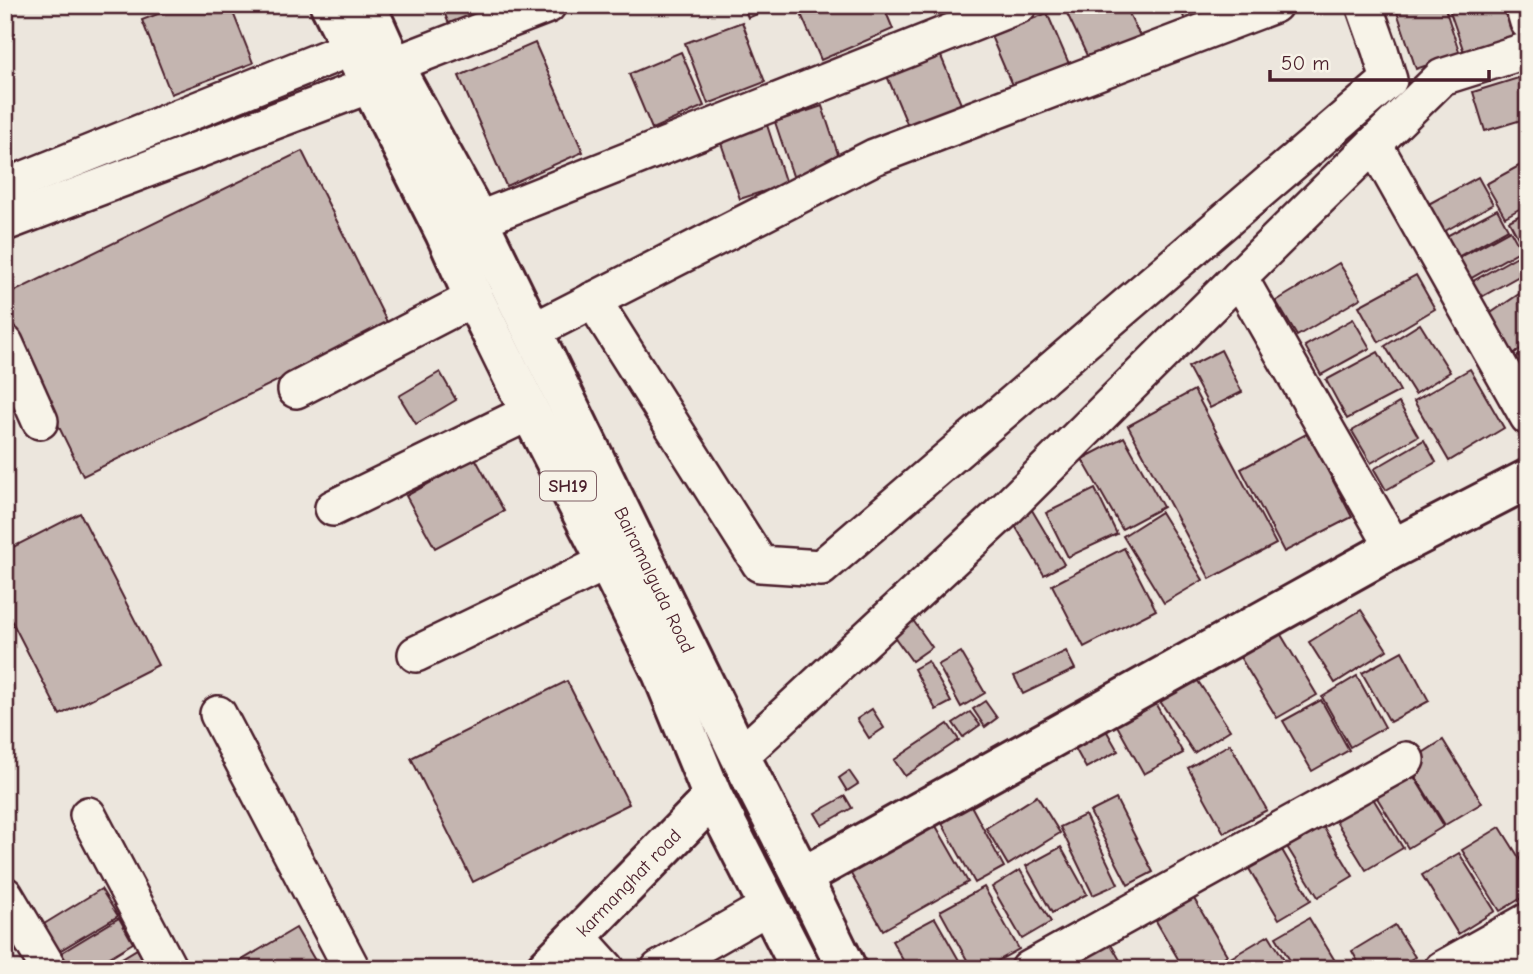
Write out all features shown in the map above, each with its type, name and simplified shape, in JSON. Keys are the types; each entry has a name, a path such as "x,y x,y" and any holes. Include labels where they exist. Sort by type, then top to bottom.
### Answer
{"main road":[{"name":"Bairamalguda Road","path":"330,5 351,48 382,75 478,220 847,969"},
{"name":"Bairamalguda Road","path":"366,5 382,75 474,298 662,673 712,797 801,969"},
{"path":"525,404 555,378"},
{"path":"802,877 1394,548 1528,479"},
{"name":"karmanghat road","path":"545,969 712,797"}],"street":[{"path":"5,223 382,75 548,5"},
{"path":"478,220 1019,5"},
{"path":"533,331 874,157 1274,5"},
{"path":"593,300 760,564 821,568 1389,80 1364,5"},
{"path":"1523,5 1528,22"},
{"path":"5,187 351,48"},
{"path":"740,756 1000,515 1442,77 1528,50"},
{"path":"1374,144 1528,417"},
{"path":"1238,277 1394,548"},
{"path":"296,390 474,298"},
{"path":"5,343 40,421"},
{"path":"333,508 525,404"},
{"path":"415,654 607,562"},
{"path":"218,714 352,969"},
{"path":"1029,969 1406,760"},
{"path":"88,815 169,969"},
{"path":"5,895 49,969"},
{"path":"659,969 769,906"},
{"path":"1443,969 1505,954 1528,921"},
{"path":"578,937 607,969"}],"building":[{"path":"181,5 230,5 253,63 171,94 142,20"},
{"path":"441,5 495,5 449,24"},
{"path":"743,5 778,5 748,18"},
{"path":"797,5 883,5 893,29 821,60"},
{"path":"1125,5 1141,38 1090,62 1064,7"},
{"path":"1179,5 1248,5 1188,28"},
{"path":"1420,5 1444,5 1460,54 1416,69 1397,12"},
{"path":"1461,5 1509,5 1520,37 1465,55 1449,9"},
{"path":"1047,13 1070,66 1014,90 991,36"},
{"path":"742,22 765,82 708,104 685,43"},
{"path":"535,43 583,152 506,186 459,76"},
{"path":"681,52 704,106 652,129 629,74"},
{"path":"940,54 961,104 908,126 887,76"},
{"path":"1528,75 1528,118 1485,131 1473,92"},
{"path":"822,106 841,163 794,179 775,122"},
{"path":"767,125 786,184 740,199 720,140"},
{"path":"302,151 389,326 83,476 5,317 5,296"},
{"path":"1528,161 1528,204 1505,217 1486,184"},
{"path":"1478,177 1493,204 1438,235 1423,207"},
{"path":"1497,209 1508,229 1452,260 1441,239"},
{"path":"1528,211 1528,246 1524,249 1509,221"},
{"path":"1510,230 1521,250 1466,281 1455,260"},
{"path":"1521,254 1528,271 1474,301 1466,285"},
{"path":"1339,263 1361,298 1297,336 1276,301"},
{"path":"1416,275 1435,309 1379,342 1359,306"},
{"path":"1528,288 1528,344 1507,358 1482,319"},
{"path":"1353,319 1370,348 1321,375 1305,346"},
{"path":"1420,324 1450,372 1415,394 1385,346"},
{"path":"1221,350 1242,392 1210,408 1188,367"},
{"path":"1528,351 1528,390 1511,360"},
{"path":"1378,352 1400,391 1347,419 1326,380"},
{"path":"1470,369 1504,428 1449,461 1414,401"},
{"path":"440,372 456,400 416,424 399,396"},
{"path":"1194,390 1276,544 1210,579 1128,426"},
{"path":"1399,403 1418,436 1371,463 1352,431"},
{"path":"1308,433 1352,517 1284,552 1241,469"},
{"path":"1124,437 1163,507 1122,529 1082,459"},
{"path":"1424,440 1436,462 1386,490 1374,469"},
{"path":"475,458 504,511 435,548 406,496"},
{"path":"1095,489 1117,534 1068,557 1046,513"},
{"path":"1026,500 1064,564 1044,575 1007,512"},
{"path":"1161,512 1203,580 1164,603 1123,536"},
{"path":"80,513 158,665 60,715 5,608 5,551"},
{"path":"1124,548 1156,610 1084,647 1052,585"},
{"path":"905,609 932,647 912,661 885,624"},
{"path":"1361,610 1387,650 1335,683 1309,642"},
{"path":"1274,623 1317,695 1277,718 1234,647"},
{"path":"1066,651 1075,669 1023,694 1014,676"},
{"path":"1402,651 1429,701 1390,722 1362,673"},
{"path":"961,652 985,693 961,707 938,665"},
{"path":"928,661 951,702 936,710 914,669"},
{"path":"1190,669 1230,730 1194,753 1154,692"},
{"path":"1357,676 1385,727 1350,747 1322,697"},
{"path":"567,681 629,804 473,882 411,758"},
{"path":"1149,692 1183,753 1144,774 1110,713"},
{"path":"1321,700 1349,750 1312,771 1283,721"},
{"path":"985,701 997,718 985,727 973,709"},
{"path":"872,709 884,728 869,738 857,719"},
{"path":"970,712 980,725 963,737 953,723"},
{"path":"948,724 959,740 905,776 894,760"},
{"path":"1106,730 1118,751 1086,768 1075,748"},
{"path":"1443,740 1482,803 1445,825 1407,763"},
{"path":"1230,744 1267,810 1224,833 1188,768"},
{"path":"1407,765 1444,826 1408,848 1371,788"},
{"path":"849,771 858,784 847,791 839,778"},
{"path":"1371,795 1403,848 1366,870 1334,818"},
{"path":"845,796 852,808 822,825 815,813"},
{"path":"1037,796 1060,833 1008,865 986,828"},
{"path":"1116,799 1153,872 1128,885 1090,812"},
{"path":"968,800 1004,867 975,883 938,816"},
{"path":"1085,815 1118,884 1093,895 1060,827"},
{"path":"932,819 968,882 883,930 847,867"},
{"path":"1321,823 1353,876 1318,897 1286,845"},
{"path":"1500,827 1528,872 1528,894 1500,911 1462,850"},
{"path":"1278,843 1311,900 1279,919 1245,862"},
{"path":"1061,847 1087,894 1052,913 1026,866"},
{"path":"1459,853 1495,911 1458,934 1422,875"},
{"path":"1020,870 1051,922 1022,939 992,887"},
{"path":"984,887 1019,949 983,969 972,969 940,911"},
{"path":"101,889 118,916 59,951 44,924"},
{"path":"1190,892 1227,955 1205,969 1184,969 1152,914"},
{"path":"119,918 133,943 90,969 70,969 61,953"},
{"path":"935,918 964,969 908,969 892,941"},
{"path":"1309,918 1340,969 1295,969 1276,937"},
{"path":"1395,925 1415,957 1395,969 1362,969 1352,951"},
{"path":"296,928 320,969 227,969"},
{"path":"1269,935 1290,969 1232,969 1227,960"},
{"path":"1109,941 1125,969 1071,969 1068,964"},
{"path":"137,949 148,969 104,969"}]}
